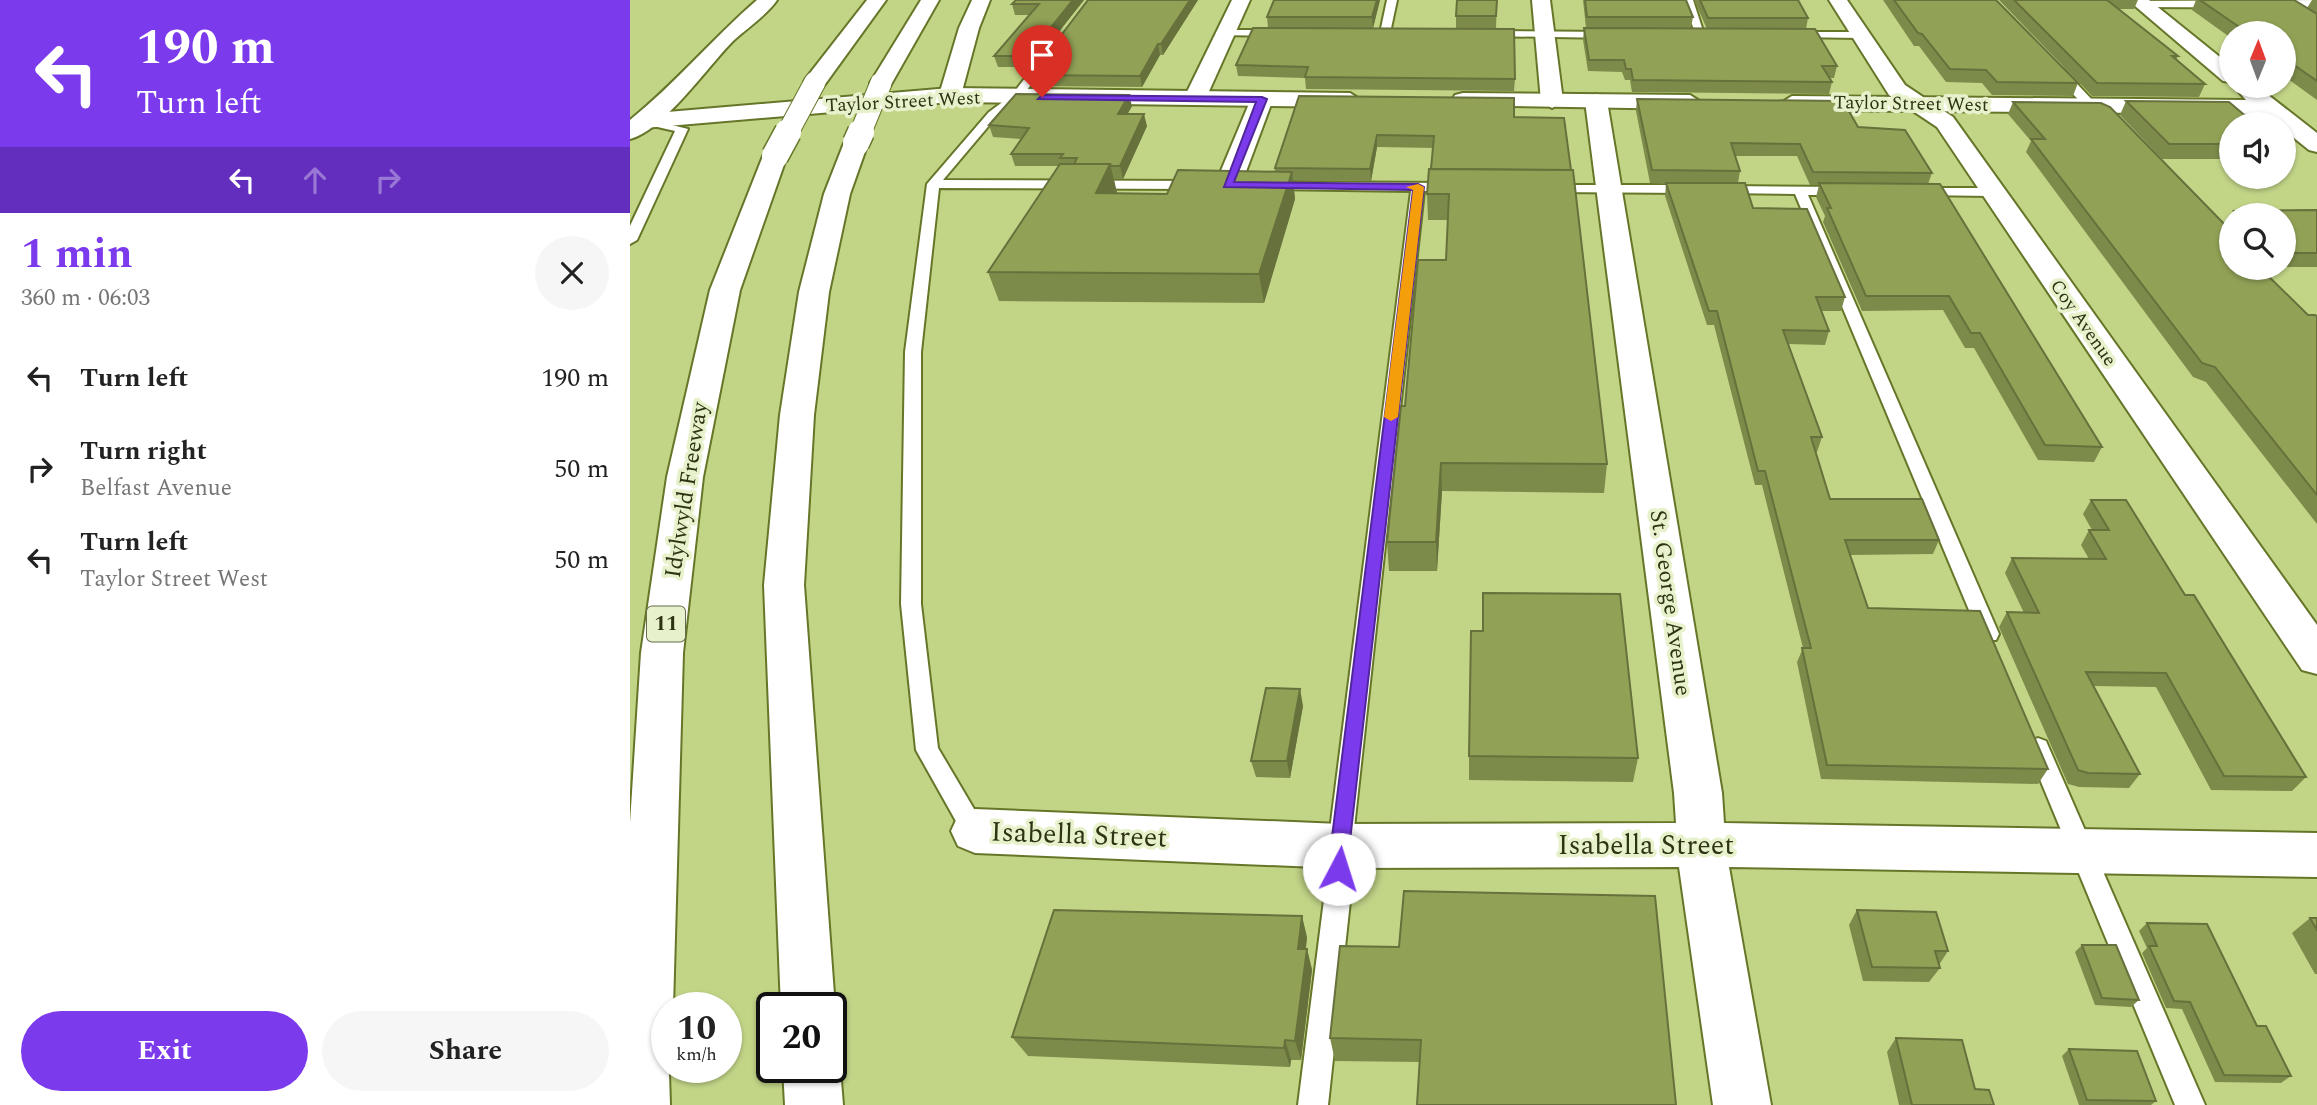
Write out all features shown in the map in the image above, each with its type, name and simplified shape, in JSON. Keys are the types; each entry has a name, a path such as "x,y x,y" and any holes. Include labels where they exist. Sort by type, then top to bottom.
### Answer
{"main road":[{"path":"635,125 768,0"},
{"name":"Idylwyld Freeway","path":"641,1105 662,653 685,477 725,290 775,156 814,82 877,0"},
{"path":"807,992 783,585 797,415 814,292 836,194 881,83 930,0"},
{"path":"950,95 969,28 981,0"},
{"path":"1195,98 1241,0"},
{"path":"1541,0 1552,101"},
{"name":"Coy Avenue","path":"1838,0 1897,90 1945,122 2317,658"},
{"path":"2138,1 2286,4 2317,2"},
{"path":"2138,1 2219,66"},
{"name":"Taylor Street West","path":"635,125 950,95 1370,100"},
{"path":"2258,98 2306,127 2317,145"},
{"path":"1242,185 1262,99"},
{"path":"1437,100 1707,102"},
{"name":"St. George Avenue","path":"1596,102 1611,189 1698,793 1701,846 1742,1105"},
{"name":"Taylor Street West","path":"1777,103 2269,107"},
{"name":"Isabella Street","path":"975,831 1340,846 1701,846 2317,855"},
{"path":"812,1083 814,1105"}],"lane":[{"path":"1385,33 1392,0"},
{"path":"1688,0 1701,35"},
{"path":"1226,33 1294,33"},
{"path":"1372,33 1398,33"},
{"path":"1476,34 1625,35"},
{"path":"1688,35 1715,35"},
{"path":"1782,35 1861,35"},
{"path":"975,831 927,750 911,604 913,352 933,184 993,114 1016,97 1057,44"},
{"path":"2052,64 2092,106 2118,124"},
{"path":"630,240 682,130 635,125"},
{"path":"933,184 1471,188"},
{"path":"1313,1105 1338,892 1340,846 1418,187"},
{"path":"1536,188 1853,191"},
{"path":"1800,190 1995,647"},
{"path":"1906,192 1992,192"},
{"path":"2032,736 2190,1105"}],"building":[{"path":"1016,0 1073,0 1028,56 994,56 1039,4 1012,4"},
{"path":"1088,0 1190,0 1161,44 1158,44 1140,76 1031,75"},
{"path":"1274,0 1377,0 1372,17 1267,17"},
{"path":"1457,0 1497,0 1496,16 1456,16"},
{"path":"1585,0 1686,0 1693,17 1587,17"},
{"path":"1700,0 1798,0 1808,18 1708,18"},
{"path":"1894,0 1996,0 2078,83 1997,82 1986,70 1950,69 1922,34 1918,33"},
{"path":"2014,0 2107,0 2178,56 2172,56 2205,84 2097,83"},
{"path":"2200,0 2294,0 2317,14 2317,81 2296,66 2296,21 2231,21"},
{"path":"1253,28 1514,29 1515,79 1305,77 1308,67 1236,65"},
{"path":"1584,28 1815,29 1837,66 1822,66 1832,82 1633,80 1631,69 1626,69 1624,60 1589,60"},
{"path":"1016,94 1129,95 1118,114 1144,114 1120,166 1074,164 1077,158 1060,158 1063,154 1011,154 1029,128 989,125"},
{"path":"1299,96 1514,98 1514,117 1564,118 1571,170 1431,169 1434,136 1377,135 1370,169 1275,168"},
{"path":"1637,99 1843,101 1858,127 1905,130 1932,173 1813,172 1800,144 1731,143 1740,171 1652,170"},
{"path":"2126,101 2229,102 2241,112 2219,112 2219,144 2169,144"},
{"path":"2013,102 2101,103 2110,107 2219,219 2219,280 2272,280 2308,315 2317,316 2317,495 2215,367 2202,363 2031,139 2045,139"},
{"path":"1060,164 1110,164 1096,193 1167,194 1178,170 1292,172 1259,274 988,272"},
{"path":"1429,169 1573,170 1607,464 1441,463 1436,542 1387,542 1401,406 1405,406 1418,260 1446,260 1449,194 1427,194"},
{"path":"1666,183 1745,183 1753,208 1807,209 1845,297 1816,297 1829,331 1783,330 1822,437 1811,437 1830,499 1922,499 1939,540 1845,540 1868,608 1980,611 2048,769 1827,765 1802,648 1811,648 1765,471 1758,471 1717,311 1709,311"},
{"path":"1819,183 1940,184 2102,447 2045,445 1980,333 1971,333 1949,296 1866,296 1827,208 1831,208"},
{"path":"2296,210 2317,210 2317,253 2296,253"},
{"path":"2091,500 2126,500 2185,595 2194,595 2306,777 2224,776 2166,673 2086,672 2140,774 2088,773 2078,770 2007,612 2039,613 2012,558 2106,559 2089,530 2109,530"},
{"path":"1483,593 1620,594 1638,758 1469,756 1471,631 1483,631"},
{"path":"1266,688 1300,689 1287,761 1251,761"},
{"path":"1404,891 1655,896 1676,1105 1417,1105 1421,1040 1330,1038 1340,946 1399,947"},
{"path":"1054,910 1302,916 1298,949 1307,949 1295,1041 1285,1040 1284,1048 1012,1037"},
{"path":"1857,910 1936,912 1948,951 1935,951 1940,968 1872,967"},
{"path":"2310,918 2317,918 2317,930"},
{"path":"2147,923 2207,924 2257,1026 2266,1026 2291,1076 2224,1075 2190,1002 2174,1001 2149,946 2157,946"},
{"path":"2082,945 2116,945 2139,1000 2102,998"},
{"path":"1896,1038 1962,1040 1975,1089 1989,1090 1994,1105 1912,1105"},
{"path":"2069,1049 2137,1051 2156,1101 2087,1100"}],"slow traffic":[{"path":"1391,417 1418,187 1412,187"}],"route":[{"path":"1042,97 1262,99 1228,185 1418,187 1339,869"}]}
